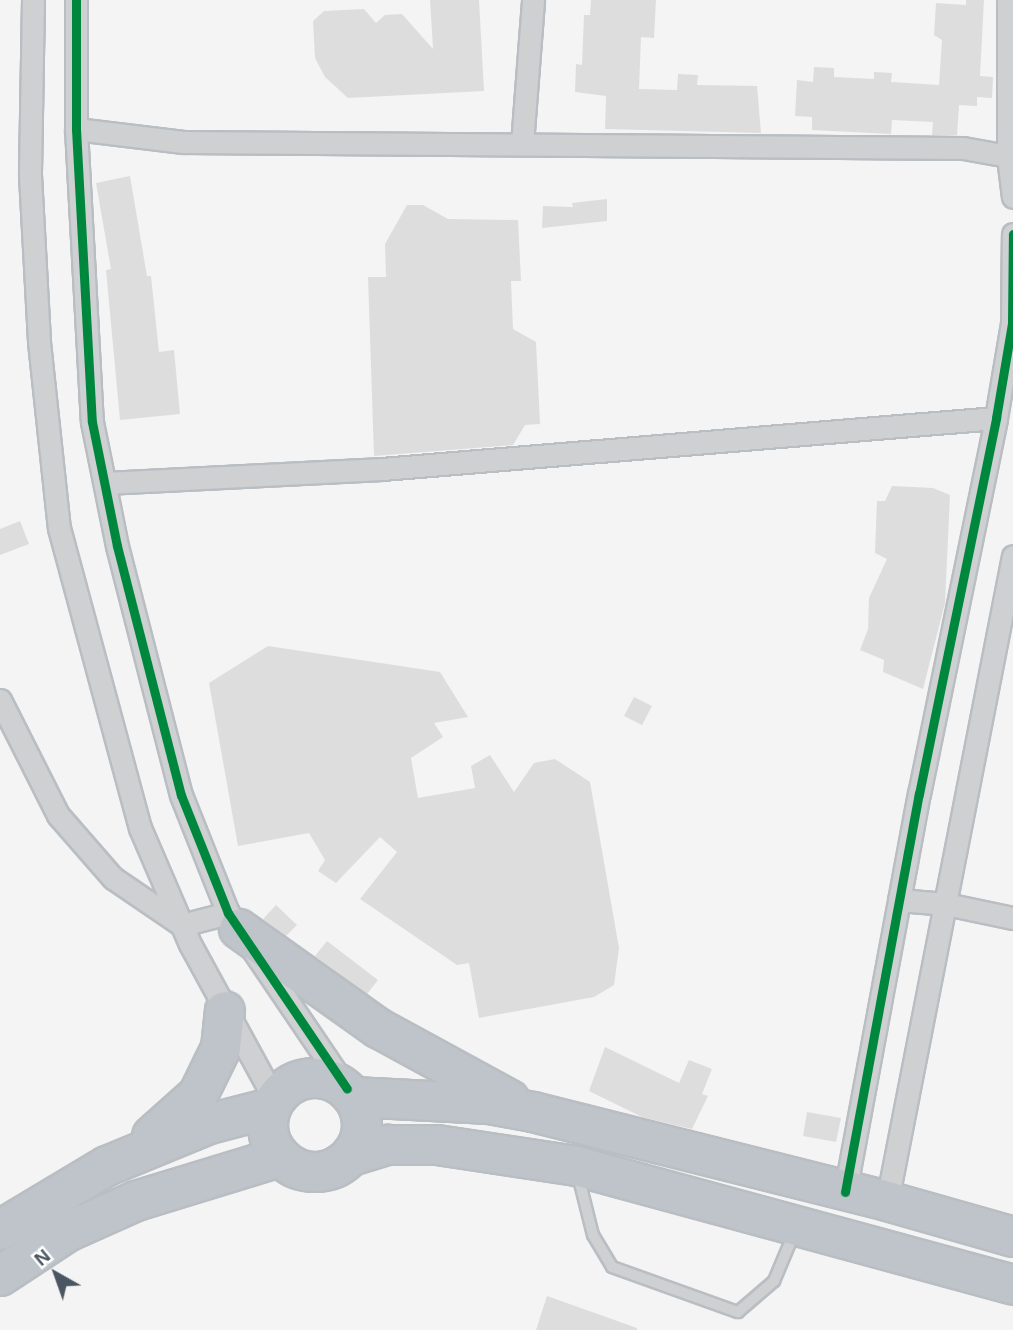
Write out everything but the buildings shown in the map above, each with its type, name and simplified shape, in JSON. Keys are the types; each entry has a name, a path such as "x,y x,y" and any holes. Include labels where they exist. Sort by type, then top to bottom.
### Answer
{"highway":[{"path":"233,921 378,1028 533,1112"},
{"path":"0,1230 160,1131 198,1095 221,1048 226,1011"},
{"path":"1013,1237 887,1201 533,1112 489,1104 350,1093 328,1079 307,1078 289,1086 273,1104 268,1128 280,1157 296,1168 316,1172 335,1168 351,1156 388,1145 437,1145 576,1166 1013,1285"},
{"path":"350,1093 362,1130 351,1156"},
{"path":"107,1166 209,1124 273,1104"},
{"path":"0,1276 67,1232 136,1201 280,1157"}],"street":[{"path":"33,0 30,175 39,342 59,528 140,828 182,925 273,1104"},
{"path":"76,0 76,129 92,422 117,546 181,795 233,921 350,1093"},
{"path":"522,144 533,0"},
{"path":"1008,0 1013,197"},
{"path":"76,129 183,142 963,148 1011,157"},
{"path":"963,148 1011,132"},
{"path":"845,1192 899,900 996,418 1012,323 1013,234"},
{"path":"106,483 382,469 996,418"},
{"path":"887,1201 1013,556"},
{"path":"0,699 58,815 74,837 113,878 182,925 233,921"},
{"path":"899,900 946,904 1013,918"}],"lane":[{"path":"576,1166 593,1236 612,1267 738,1312 774,1281 798,1225"}],"cycle path":[{"path":"76,0 76,129 92,422 117,546 181,795 228,913 347,1089"},
{"path":"845,1192 919,794 996,418 1012,323 1013,234"}]}
